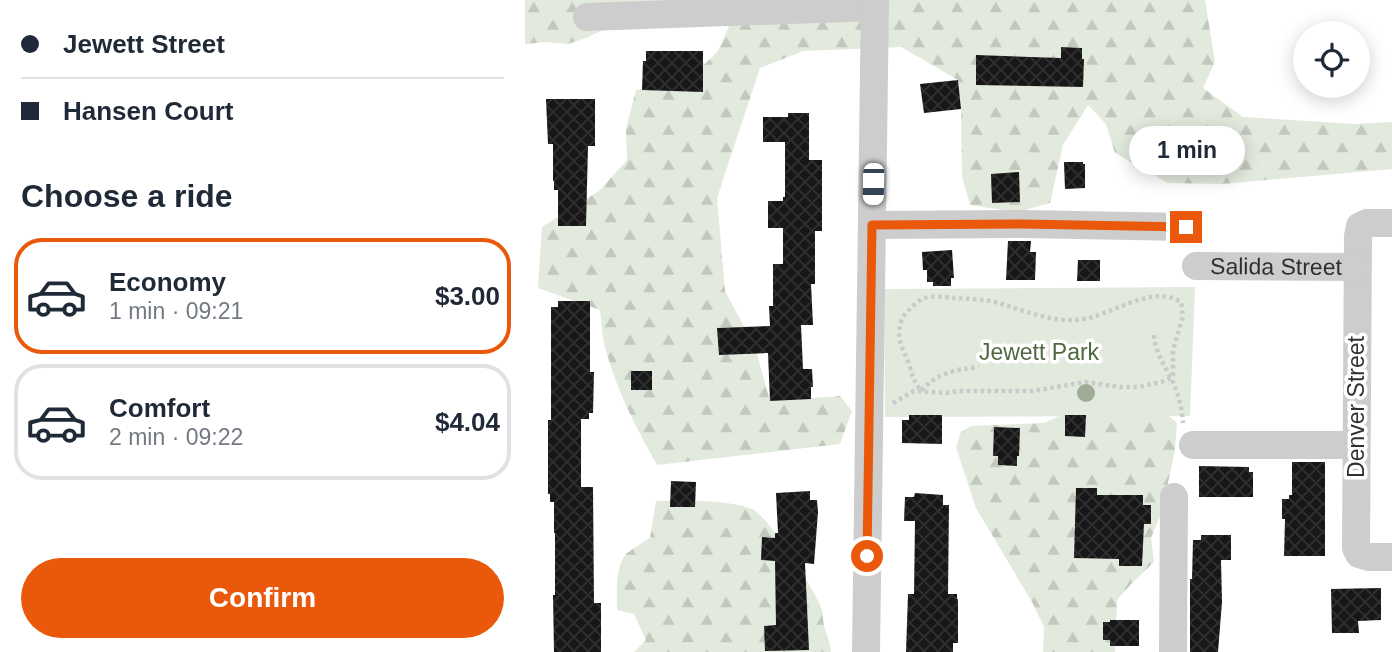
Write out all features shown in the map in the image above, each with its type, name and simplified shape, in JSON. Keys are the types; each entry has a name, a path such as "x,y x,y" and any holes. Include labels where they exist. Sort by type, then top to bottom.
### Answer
{"street":[{"path":"587,17 875,4 866,652"},
{"name":"Salida Street","path":"1360,226 1367,223 1392,223"},
{"path":"872,225 1186,227"},
{"name":"Denver Street","path":"1360,226 1357,267 1356,548 1359,554 1369,557 1392,557"},
{"name":"Salida Street","path":"1196,266 1357,267"},
{"path":"1189,439 1356,445"},
{"path":"1173,652 1174,497"}],"path":[{"path":"869,412 898,401 914,391 946,393 1033,391 1084,382 1120,387 1138,387 1161,382 1173,375 1173,350 1183,316 1181,302 1164,296 1154,297 1081,320 1062,321 999,303 943,297 921,299 901,319 898,335 911,377 921,391"},
{"path":"1154,335 1155,348 1180,400 1189,439"},
{"path":"921,391 940,375 979,367"}],"green space":[{"path":"525,0 1205,0 1215,62 1203,88 1243,117 1355,124 1392,122 1392,169 1222,184 1168,183 1115,153 1106,124 1088,105 1063,145 1050,203 1017,212 970,205 962,176 958,80 901,47 803,51 760,68 717,198 725,291 755,347 770,401 840,396 852,411 840,444 657,465 633,421 614,375 604,343 600,310 538,288 542,227 599,191 627,160 626,129 636,90 672,85 706,63 718,51 731,22 649,8 568,44 525,44"},
{"name":"Jewett Park","path":"1195,287 1190,416 885,417 884,289"},
{"path":"1156,405 1177,423 1175,450 1162,511 1151,538 1154,562 1117,600 1115,652 1043,652 1044,627 976,508 956,447 961,432 971,426 1044,423 1080,407"},
{"path":"656,501 729,504 752,509 759,514 791,555 818,601 831,652 634,652 646,640 634,614 617,610 618,573 626,554 650,538"}],"building":[{"path":"1061,47 1082,48 1083,87 976,85 976,55 1061,58"},
{"path":"646,51 703,51 703,92 642,90"},
{"path":"958,80 961,109 924,113 920,84"},
{"path":"546,99 595,99 595,146 588,146 586,226 558,226 558,190 554,190 553,144 548,144"},
{"path":"788,113 809,113 809,160 822,160 822,231 815,231 815,284 811,284 813,325 801,325 803,369 812,369 813,387 811,399 770,401 768,353 719,355 717,328 770,326 773,264 783,264 783,228 768,228 768,201 783,201 785,197 785,142 763,142 763,117 788,117"},
{"path":"1064,162 1085,164 1085,188 1065,189"},
{"path":"1019,172 1020,202 992,203 991,174"},
{"path":"1008,241 1031,241 1030,252 1036,252 1035,280 1006,280"},
{"path":"952,250 954,278 951,278 951,286 933,286 933,282 927,282 927,270 923,270 922,252"},
{"path":"1078,260 1100,260 1100,281 1077,281"},
{"path":"558,301 590,301 593,413 589,413 589,419 581,419 581,487 593,487 594,603 601,603 601,652 554,652 555,533 554,502 550,502 548,494 548,420 551,420 551,307 558,307"},
{"path":"631,371 652,371 652,390 631,390"},
{"path":"909,415 942,415 942,444 902,443 902,420 909,420"},
{"path":"1065,415 1086,415 1085,437 1065,436"},
{"path":"994,427 1020,428 1017,466 998,465 998,456 993,456"},
{"path":"1292,462 1325,462 1325,556 1284,556 1285,519 1282,519 1282,499 1289,499 1289,495 1292,495"},
{"path":"1199,466 1249,467 1249,472 1253,472 1253,497 1199,497"},
{"path":"671,481 696,482 695,507 670,507"},
{"path":"1076,488 1097,488 1097,495 1143,495 1143,505 1151,505 1151,524 1144,524 1142,566 1119,566 1119,559 1074,558"},
{"path":"810,491 810,500 817,500 818,512 814,564 805,563 809,650 765,651 764,626 776,625 775,561 761,560 762,537 775,538 775,533 778,533 776,493"},
{"path":"915,493 943,495 943,505 949,505 948,594 957,594 958,599 958,643 953,643 953,652 906,652 908,594 914,594 915,521 904,521 905,497 914,497"},
{"path":"1201,535 1231,535 1231,560 1221,560 1222,602 1218,652 1190,652 1193,540 1201,540"},
{"path":"1381,588 1381,620 1358,621 1359,633 1332,633 1331,589"},
{"path":"1139,620 1139,646 1110,646 1110,640 1103,640 1103,622"}],"route":[{"path":"867,556 872,225 1186,227"}]}
